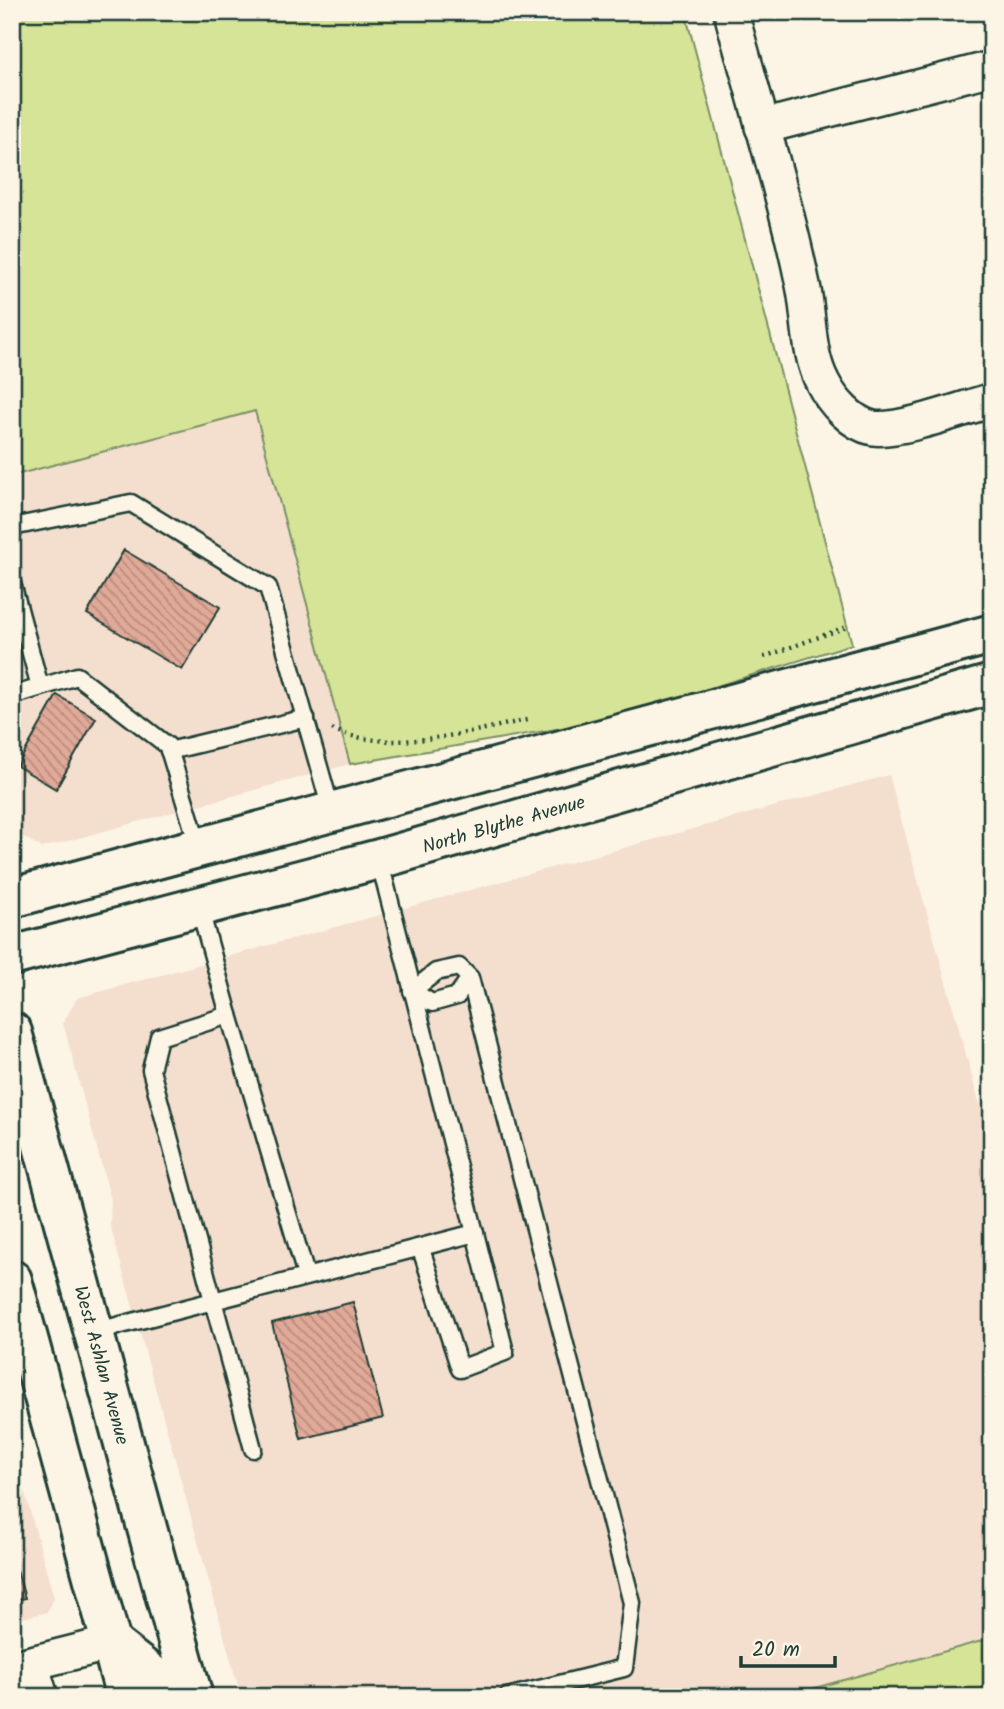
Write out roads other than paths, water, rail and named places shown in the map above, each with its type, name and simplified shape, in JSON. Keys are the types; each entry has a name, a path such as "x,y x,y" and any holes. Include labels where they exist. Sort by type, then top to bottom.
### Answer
{"street":[{"path":"731,12 804,287 815,362 822,382 836,404 855,420 873,428 895,427 992,400"},
{"path":"762,127 992,68"},
{"path":"12,898 992,634"},
{"name":"North Blythe Avenue","path":"12,956 379,859 992,684"},
{"name":"West Ashlan Avenue","path":"12,1032 193,1697"},
{"path":"12,1280 25,1353 126,1697"},
{"path":"41,1697 22,1665 111,1643"},
{"path":"111,1643 156,1678 161,1697"}],"lane":[{"path":"12,527 131,503 268,587 332,813"},
{"path":"12,583 40,687"},
{"path":"12,696 77,676 168,746 199,848"},
{"path":"169,751 306,718"},
{"path":"379,859 505,1352 460,1369 421,1249"},
{"path":"199,906 306,1275"},
{"path":"412,991 436,972 459,967 470,978 632,1603 624,1668 507,1697"},
{"path":"412,991 432,1003 457,996 470,978"},
{"path":"229,1015 159,1037 151,1070 211,1302 253,1449"},
{"path":"94,1332 475,1233"}]}
